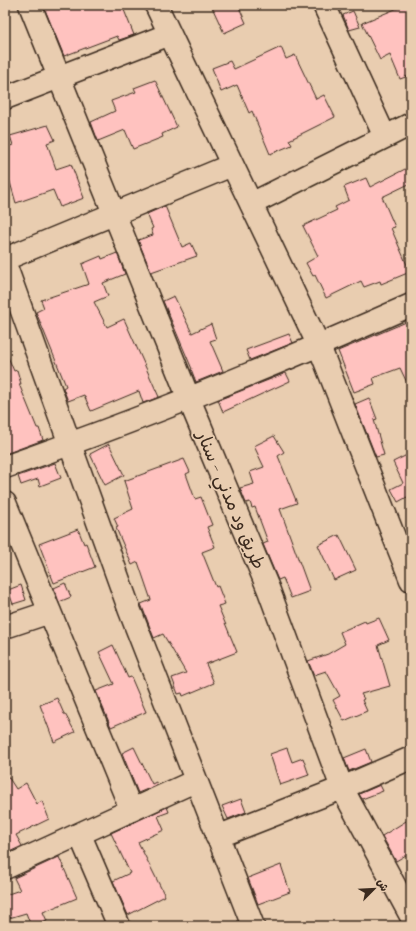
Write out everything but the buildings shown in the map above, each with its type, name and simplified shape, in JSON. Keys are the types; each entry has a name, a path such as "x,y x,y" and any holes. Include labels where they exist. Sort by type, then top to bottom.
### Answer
{"street":[{"name":"طريق ود مدني - سنار","path":"30,5 189,399 268,588 342,788 411,916"},
{"path":"156,5 319,346 411,580"},
{"path":"324,5 385,137"},
{"path":"5,98 170,34"},
{"path":"251,204 411,124"},
{"path":"5,259 232,165"},
{"path":"5,264 130,611 195,781 253,926"},
{"path":"5,467 189,399 319,346 411,305"},
{"path":"5,503 131,809"},
{"path":"5,627 50,612"},
{"path":"217,837 342,788 411,758"},
{"path":"5,868 80,835 131,809 195,781"},
{"path":"80,835 119,926"}]}
